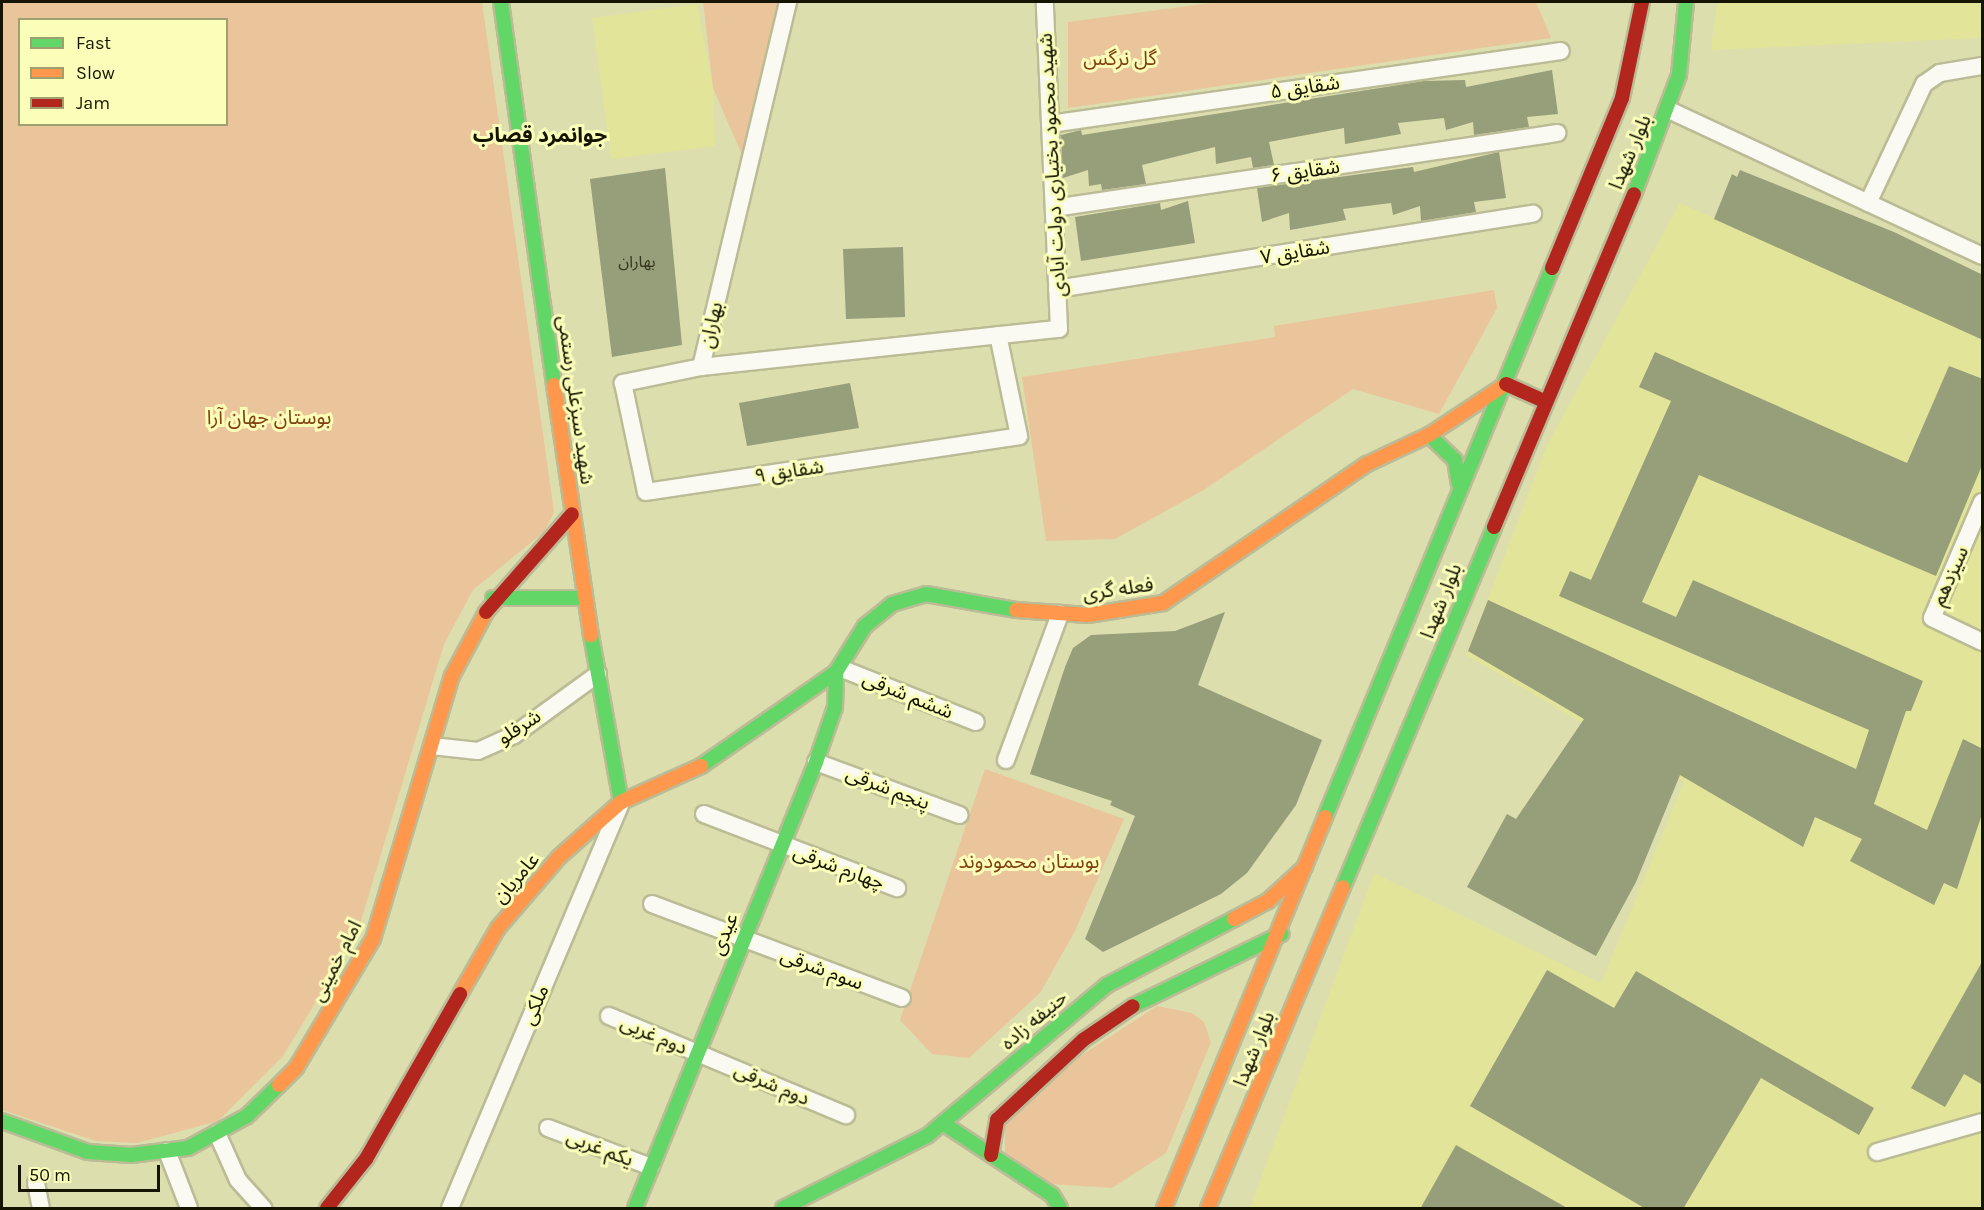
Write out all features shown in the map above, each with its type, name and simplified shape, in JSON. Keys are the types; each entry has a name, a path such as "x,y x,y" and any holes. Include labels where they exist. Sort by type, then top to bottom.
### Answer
{"street":[{"name":"شهید سبزعلی رستمی","path":"501,2 584,598 621,802"},
{"name":"بهاران","path":"788,2 701,367 1059,329"},
{"name":"شهید محمود بختیاری دولت آبادی","path":"1045,2 1059,329"},
{"name":"بلوار شهدا","path":"1164,1209 1311,861 1459,484 1506,384 1622,98 1642,2"},
{"name":"بلوار شهدا","path":"1210,1207 1544,400 1669,110 1679,75 1686,2"},
{"name":"شقایق ۵","path":"1050,124 1561,51"},
{"path":"1868,203 1924,84 1940,73 1983,66"},
{"path":"1669,110 1983,256"},
{"name":"شقایق ۶","path":"1054,208 1557,133"},
{"name":"شقایق ۷","path":"1057,289 1533,214"},
{"name":"شقایق ۹","path":"701,367 623,382 646,492 1019,436 998,335"},
{"path":"1506,384 1544,400"},
{"name":"فعله گری","path":"838,670 865,626 892,604 926,594 1060,614 1163,603 1221,568 1366,464 1429,435 1506,384"},
{"path":"1429,435 1455,460 1459,484"},
{"name":"سیزدهم","path":"1983,502 1932,618 1983,642"},
{"name":"امام خمینی","path":"2,1121 88,1152 167,1151 188,1148 247,1116 296,1068 333,1012 373,939 452,676 493,598 572,514"},
{"path":"493,598 584,598"},
{"path":"1006,760 1060,614"},
{"name":"ششم شرقی","path":"838,670 976,722"},
{"name":"عیدی","path":"635,1209 816,762 835,707 838,670"},
{"name":"عامریان","path":"327,1209 366,1159 498,928 559,857 621,802 710,762 838,670"},
{"name":"شرفلو","path":"432,746 478,751 514,735 598,674"},
{"name":"پنجم شرقی","path":"816,762 959,815"},
{"name":"ملکی","path":"450,1209 621,802"},
{"name":"چهارم شرقی","path":"704,814 781,846 897,888"},
{"name":"حنیفه زاده","path":"783,1209 944,1124 1107,985 1268,901 1311,861"},
{"name":"سوم شرقی","path":"652,904 742,940 902,998"},
{"path":"991,1155 998,1120 1083,1040 1130,1007 1281,934"},
{"name":"دوم غربی","path":"609,1016 699,1053"},
{"name":"دوم شرقی","path":"699,1053 846,1115"},
{"path":"1877,1152 1983,1122"},
{"path":"944,1124 1052,1195 1068,1209"},
{"name":"یکم غربی","path":"548,1128 651,1167"},
{"path":"217,1133 238,1180 263,1209"},
{"path":"167,1151 189,1209"},
{"path":"36,1183 40,1209"},
{"path":"1052,1195 1060,1209"}],"shaded area":[{"path":"1717,2 1982,2 1982,38 1711,50"},
{"path":"697,4 713,88 715,146 611,159 592,18"},
{"path":"1680,203 1982,337 1982,1208 1250,1208 1374,873 1601,983 1684,782 1466,655 1548,443"}],"green space":[{"name":"بوستان جهان آرا","path":"2,2 482,2 554,512 545,531 473,590 444,644 357,934 283,1056 218,1121 137,1143 96,1141 2,1110"},
{"path":"703,2 778,2 743,157 713,88"},
{"name":"گل نرگس","path":"1218,2 1536,2 1551,38 1068,108 1068,22"},
{"path":"1494,290 1497,308 1439,414 1353,389 1202,491 1115,539 1046,541 1022,377 1275,337 1274,326"},
{"name":"بوستان محمودوند","path":"985,769 1124,819 1075,931 1040,993 969,1058 932,1054 900,1020"},
{"path":"1157,1006 1192,1013 1204,1022 1211,1042 1166,1153 1112,1188 1049,1184 1005,1157 1005,1124 1071,1062"}],"building":[{"path":"1552,70 1558,114 1527,117 1529,127 1474,135 1473,122 1446,130 1444,118 1398,123 1401,134 1345,144 1344,128 1269,142 1274,165 1253,168 1251,157 1216,164 1215,147 1142,165 1146,184 1102,190 1101,184 1089,186 1088,170 1063,178 1061,135 1081,130 1082,135 1424,81 1465,80 1466,87"},
{"path":"1499,152 1506,198 1474,202 1476,212 1421,221 1420,206 1393,215 1391,203 1343,209 1346,220 1290,230 1289,213 1262,222 1257,188 1413,167 1414,172"},
{"path":"665,168 682,345 612,357 590,179"},
{"path":"1740,170 1894,232 1983,275 1983,340 1714,219 1732,174 1737,177"},
{"path":"1188,201 1195,243 1081,261 1075,217 1160,203 1161,210"},
{"path":"903,247 905,317 846,319 843,249"},
{"path":"1655,352 1907,463 1949,366 1983,379 1983,463 1936,576 1699,475 1642,602 1676,617 1693,580 1923,681 1911,711 1906,711 1874,804 1927,830 1963,739 1983,749 1983,811 1957,889 1944,883 1934,905 1850,861 1862,839 1815,817 1803,847 1680,775 1636,882 1596,956 1467,887 1507,814 1516,819 1584,719 1468,651 1488,600 1856,769 1869,730 1559,596 1570,571 1591,580 1671,401 1639,387"},
{"path":"850,383 859,428 747,446 739,403"},
{"path":"1225,612 1198,685 1322,740 1296,805 1247,873 1221,894 1103,952 1085,939 1135,816 1110,805 1112,801 1030,774 1065,667 1073,648 1091,635 1175,631"},
{"path":"1983,960 1983,1085 1964,1074 1945,1107 1911,1088"},
{"path":"1547,970 1614,1008 1636,971 1874,1108 1859,1135 1761,1078 1683,1209 1646,1209 1470,1106"},
{"path":"1456,1145 1569,1209 1420,1209"}],"traffic: fast":[{"path":"501,2 554,385"},
{"path":"1634,194 1679,75 1686,2"},
{"path":"1325,817 1552,268"},
{"path":"1429,435 1455,460 1459,484"},
{"path":"1343,887 1494,527"},
{"path":"701,766 836,672 865,626 892,604 926,594 1016,610"},
{"path":"493,598 584,598"},
{"path":"591,635 621,802"},
{"path":"635,1208 816,762 835,707 836,672"},
{"path":"783,1208 927,1136 1107,985 1234,919"},
{"path":"1133,1006 1281,934"},
{"path":"2,1121 88,1152 131,1155 188,1148 247,1116 279,1085"},
{"path":"944,1124 1052,1195 1060,1208"}],"traffic: slow":[{"path":"1016,610 1088,615 1163,603 1367,464 1429,435 1506,384"},
{"path":"554,385 591,635"},
{"path":"279,1085 296,1068 373,939 452,676 486,612"},
{"path":"460,994 498,928 559,857 621,802 701,766"},
{"path":"1164,1208 1325,817"},
{"path":"1234,919 1268,901 1305,867"},
{"path":"1208,1208 1343,887"}],"traffic: jam":[{"path":"1552,268 1622,98 1642,2"},
{"path":"1494,527 1634,194"},
{"path":"1506,384 1544,401"},
{"path":"486,612 572,514"},
{"path":"327,1208 366,1159 460,994"},
{"path":"991,1155 997,1120 1083,1040 1133,1006"}],"district":[{"name":"جوانمرد قصاب","path":"540,135"}]}
